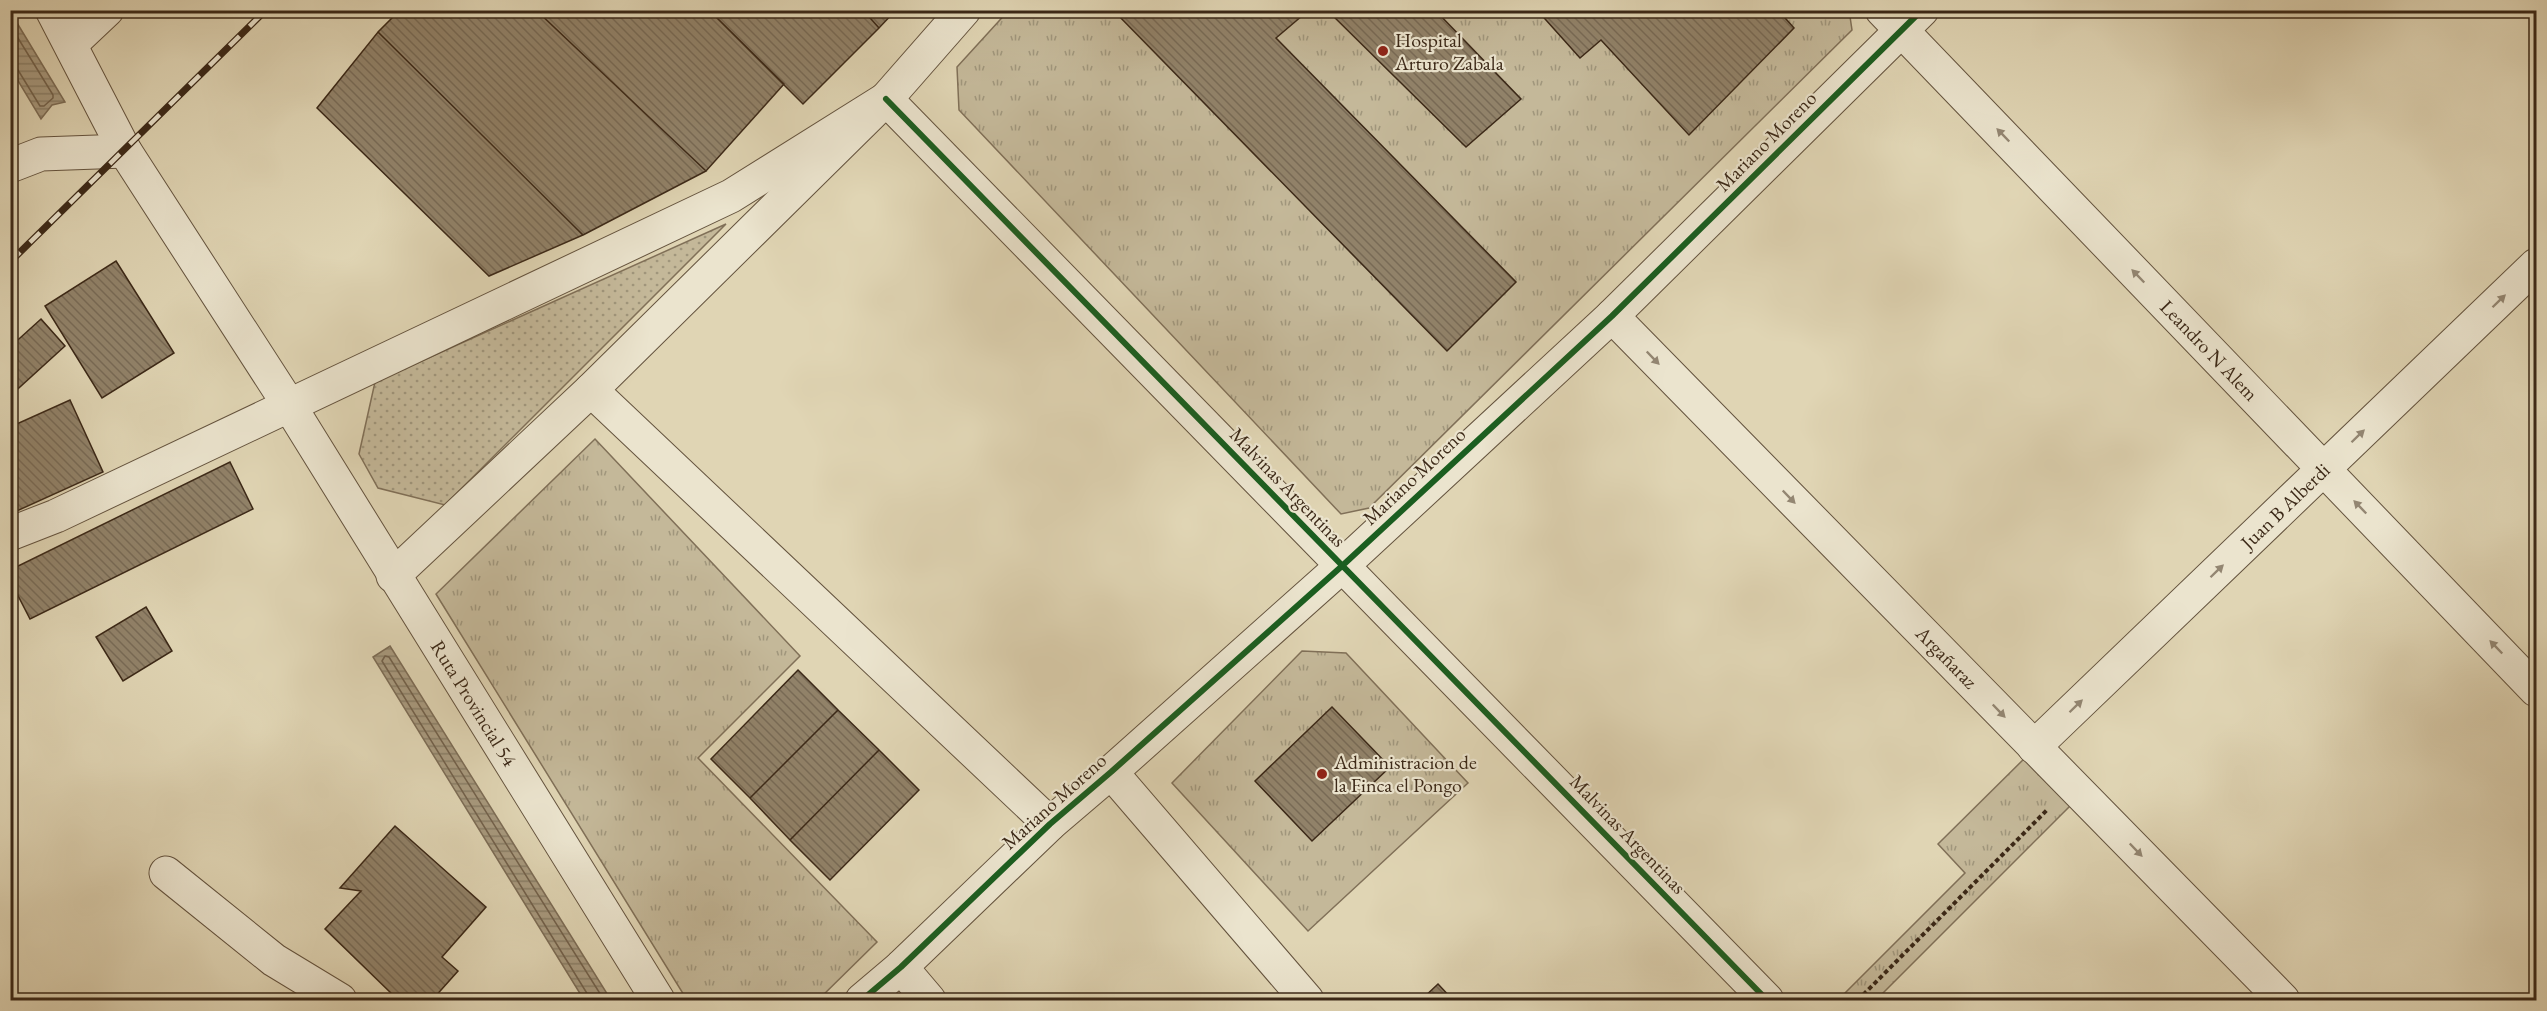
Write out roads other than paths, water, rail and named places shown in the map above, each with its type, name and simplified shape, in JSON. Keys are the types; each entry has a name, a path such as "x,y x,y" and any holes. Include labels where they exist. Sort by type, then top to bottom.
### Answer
{"street":[{"name":"Ruta Provincial 54","path":"52,10 125,151 289,405 658,1000"},
{"path":"71,44 107,10"},
{"path":"393,576 591,390 886,99 964,10"},
{"name":"Mariano Moreno","path":"862,1000 901,967 1050,824 1342,566 1612,316 1902,17"},
{"name":"Leandro N Alem","path":"1902,17 2324,469 2536,690"},
{"path":"10,534 67,511 731,196 886,99"},
{"name":"Malvinas Argentinas","path":"886,99 1767,1000"},
{"path":"10,166 40,154 125,151"},
{"name":"Juan B Alberdi","path":"2034,747 2536,266"},
{"name":"Argañaraz","path":"1612,316 2283,1000"},
{"path":"591,390 1050,824"},
{"path":"1111,772 1306,1000"},
{"path":"166,873 274,960 340,1000"},
{"path":"901,967 929,1000"}],"water":[{"path":"11,13 65,102 52,105 41,119 11,69"},
{"path":"390,646 611,1000 584,1000 373,657"}],"railway":[{"path":"10,262 266,10"}],"place":[{"name":"Hospital Arturo Zabala","path":"1383,51"},
{"name":"Administracion de la Finca el Pongo","path":"1322,774"}]}
